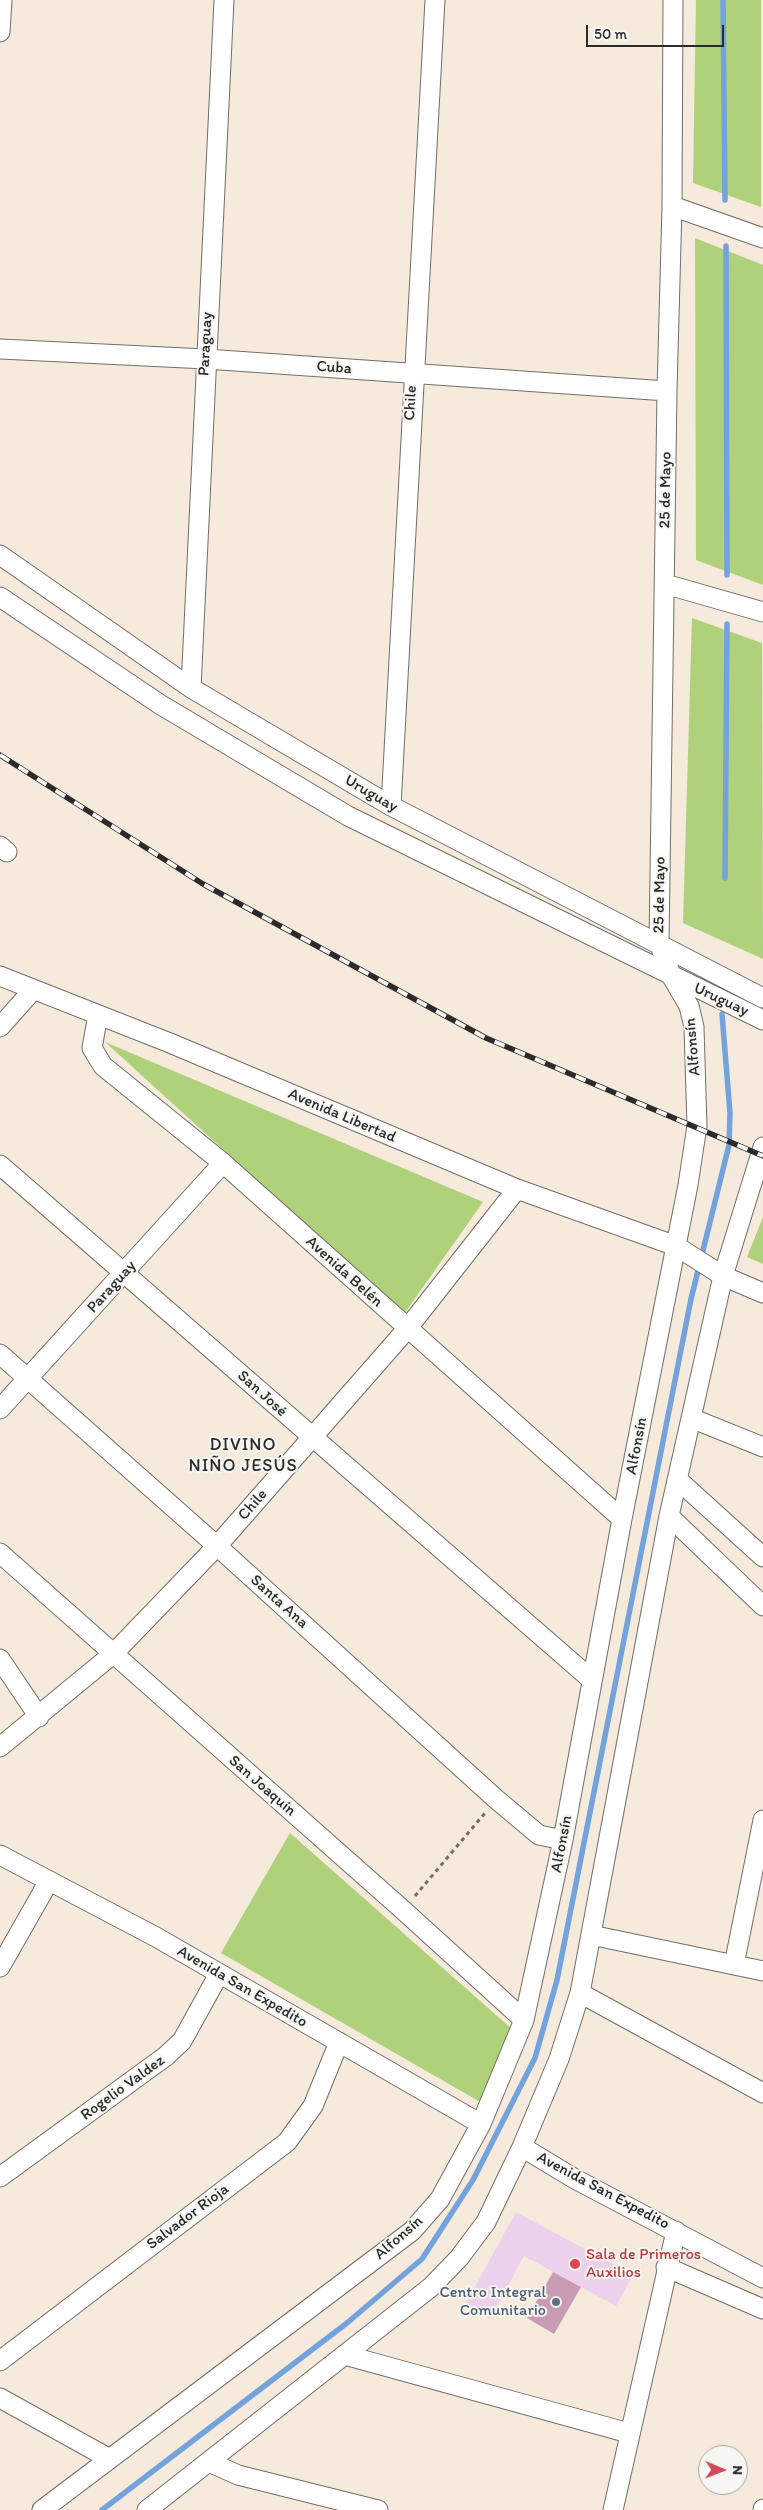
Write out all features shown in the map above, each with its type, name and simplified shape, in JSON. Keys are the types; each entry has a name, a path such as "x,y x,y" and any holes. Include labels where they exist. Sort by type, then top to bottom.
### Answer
{"street":[{"path":"0,32 2,0"},
{"name":"Paraguay","path":"191,688 224,0"},
{"name":"Chile","path":"390,806 435,0"},
{"name":"25 de Mayo","path":"672,977 659,943 667,391 672,206 673,0"},
{"path":"672,206 754,235"},
{"name":"Cuba","path":"0,349 206,359 667,391"},
{"name":"Uruguay","path":"0,555 191,688 390,806 763,998"},
{"path":"665,584 754,610"},
{"name":"Uruguay","path":"0,598 161,705 348,816 672,977 763,1020"},
{"name":"Avenida Libertad","path":"0,976 517,1189 681,1248 716,1271 763,1292"},
{"name":"Alfonsín","path":"42,2510 412,2232 440,2199 481,2124 524,2020 563,1840 622,1519 681,1248 693,1158 697,1096 694,1027 689,1006 672,977"},
{"path":"0,1027 33,990"},
{"name":"Avenida Belén","path":"98,1015 92,1048 103,1066 222,1163 622,1519"},
{"path":"147,2510 431,2287 459,2258 486,2222 522,2146 559,2059 580,1993 669,1516 691,1418 716,1271 763,1147"},
{"name":"Paraguay","path":"0,1410 222,1163"},
{"name":"San José","path":"0,1166 125,1272 312,1438 592,1680"},
{"name":"Chile","path":"0,1747 39,1717 112,1654 217,1546 407,1329 517,1189"},
{"name":"Santa Ana","path":"0,1354 217,1546 496,1799 538,1835 563,1840"},
{"path":"691,1418 763,1447"},
{"path":"677,1479 763,1557"},
{"path":"669,1516 763,1606"},
{"name":"San Joaquín","path":"0,1553 403,1910 524,2020"},
{"path":"0,1659 39,1717"},
{"path":"734,1964 763,1820"},
{"name":"Avenida San Expedito","path":"0,1855 156,1937 481,2124"},
{"path":"0,1967 49,1881"},
{"path":"591,1935 763,1971"},
{"name":"Rogelio Valdez","path":"0,2177 166,2056 182,2041 219,1974"},
{"path":"580,1993 763,2093"},
{"name":"Salvador Rioja","path":"0,2361 287,2142 313,2106 339,2042"},
{"name":"Avenida San Expedito","path":"522,2146 575,2179 763,2278"},
{"path":"613,2510 666,2267 676,2231"},
{"path":"666,2267 763,2309"},
{"path":"345,2355 629,2433"},
{"path":"0,2398 110,2459"},
{"path":"209,2462 238,2475 378,2510"}],"path":[{"path":"403,1910 496,1799"}],"shaded area":[{"name":"Sala de Primeros Auxilios","path":"516,2212 633,2275 616,2306 524,2256 490,2319 465,2305"}],"green space":[{"path":"696,0 761,0 761,207 693,183"},
{"path":"695,238 763,265 763,585 696,560"},
{"path":"692,618 762,643 763,959 683,923"},
{"path":"105,1042 483,1202 404,1314"},
{"path":"763,1217 763,1264 747,1257"},
{"path":"290,1833 513,2030 482,2103 221,1953"}],"building":[{"path":"553,2272 581,2287 554,2334 527,2318"}],"waterway":[{"path":"723,0 725,200"},
{"path":"726,246 727,575"},
{"path":"725,878 727,624"},
{"path":"102,2510 347,2323 422,2259 473,2180 535,2058 557,1980 691,1299 729,1145 730,1113 722,1014"}],"railway":[{"path":"0,755 203,884 486,1038 763,1156"}],"place":[{"name":"Sala de Primeros Auxilios","path":"575,2264"},
{"name":"Centro Integral Comunitario","path":"556,2302"}],"district":[{"name":"DIVINO NIÑO JESÚS","path":"243,1455"}]}
